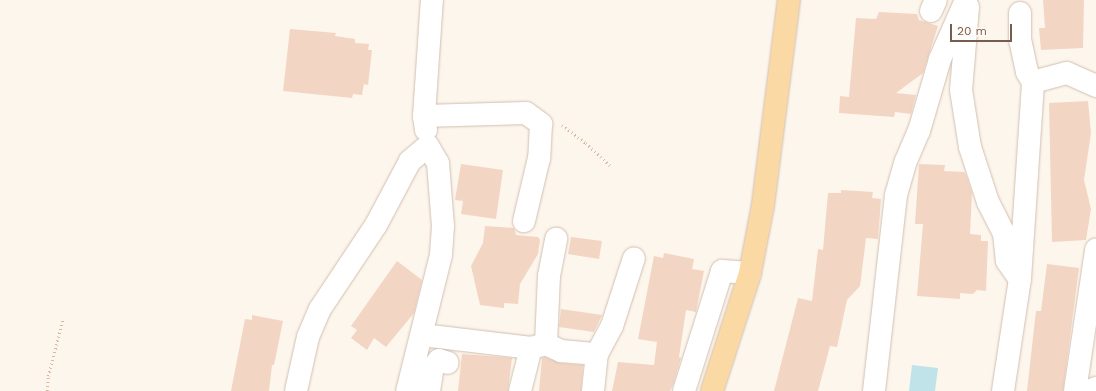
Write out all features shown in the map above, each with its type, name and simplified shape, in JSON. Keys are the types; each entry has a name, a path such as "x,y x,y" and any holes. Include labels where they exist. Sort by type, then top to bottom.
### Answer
{"main road":[{"path":"712,391 750,273 763,205 789,0"}],"street":[{"path":"407,391 441,255 443,226 438,163 428,146 424,116 432,0"},
{"path":"967,0 961,90 970,147 988,202 1004,233 1007,261 1020,279"},
{"path":"874,391 896,195 906,161 919,131 940,59 967,0"},
{"path":"1003,391 1020,279 1033,82 1027,72 1020,40 1020,13"},
{"path":"1033,82 1067,73 1096,86"},
{"path":"424,116 526,113 541,124 539,158 524,221"},
{"path":"296,391 307,343 320,309 376,225 410,161 428,146"},
{"path":"520,391 539,346 556,239"},
{"path":"1074,391 1096,250"},
{"path":"593,391 598,354 612,326 634,258"},
{"path":"684,391 722,270 750,273"},
{"path":"422,335 539,346 561,351 598,354"},
{"path":"429,391 433,367 439,360 448,363"},
{"path":"1089,391 1096,388"}],"path":[{"path":"541,124 563,125 611,166"},
{"path":"47,391 48,376 63,319"}],"water":[{"path":"912,365 938,368 935,391 909,391"}],"building":[{"path":"1043,0 1084,0 1083,48 1041,50 1039,28 1045,28"},
{"path":"879,12 917,14 919,20 938,26 923,73 896,93 916,95 911,114 895,112 894,117 839,113 840,96 849,97 856,18 876,19"},
{"path":"290,29 336,33 335,36 355,39 355,43 369,44 368,50 372,50 368,85 364,84 362,95 353,94 352,98 283,91"},
{"path":"1088,101 1091,133 1084,180 1091,209 1086,240 1052,242 1049,103"},
{"path":"461,164 503,170 496,219 461,214 463,201 455,200"},
{"path":"919,164 945,165 944,171 964,172 966,175 972,193 970,234 981,235 981,241 988,241 986,291 977,290 973,294 960,293 960,299 917,296 923,224 915,224"},
{"path":"841,190 873,192 872,198 881,199 878,239 866,238 860,286 847,300 837,347 830,346 818,391 774,391 798,298 812,301 818,249 823,250 828,193 841,193"},
{"path":"485,226 514,228 516,235 538,237 540,240 538,254 520,284 518,304 504,303 504,308 480,305 471,266 483,243"},
{"path":"571,237 602,241 599,259 568,254"},
{"path":"664,253 694,259 692,269 704,271 696,312 686,310 679,357 681,358 673,385 670,391 612,391 618,362 654,365 657,342 638,339 654,256 663,258"},
{"path":"397,261 422,280 414,313 386,347 374,338 367,350 351,338 357,330 351,326"},
{"path":"1047,264 1079,268 1063,391 1027,391 1036,311 1041,311"},
{"path":"561,309 602,315 594,332 559,327"},
{"path":"252,315 283,321 274,365 272,365 269,391 231,391 245,319 252,320"},
{"path":"462,354 512,358 508,391 458,391"},
{"path":"545,357 560,363 583,365 581,391 539,391 542,358"}]}
